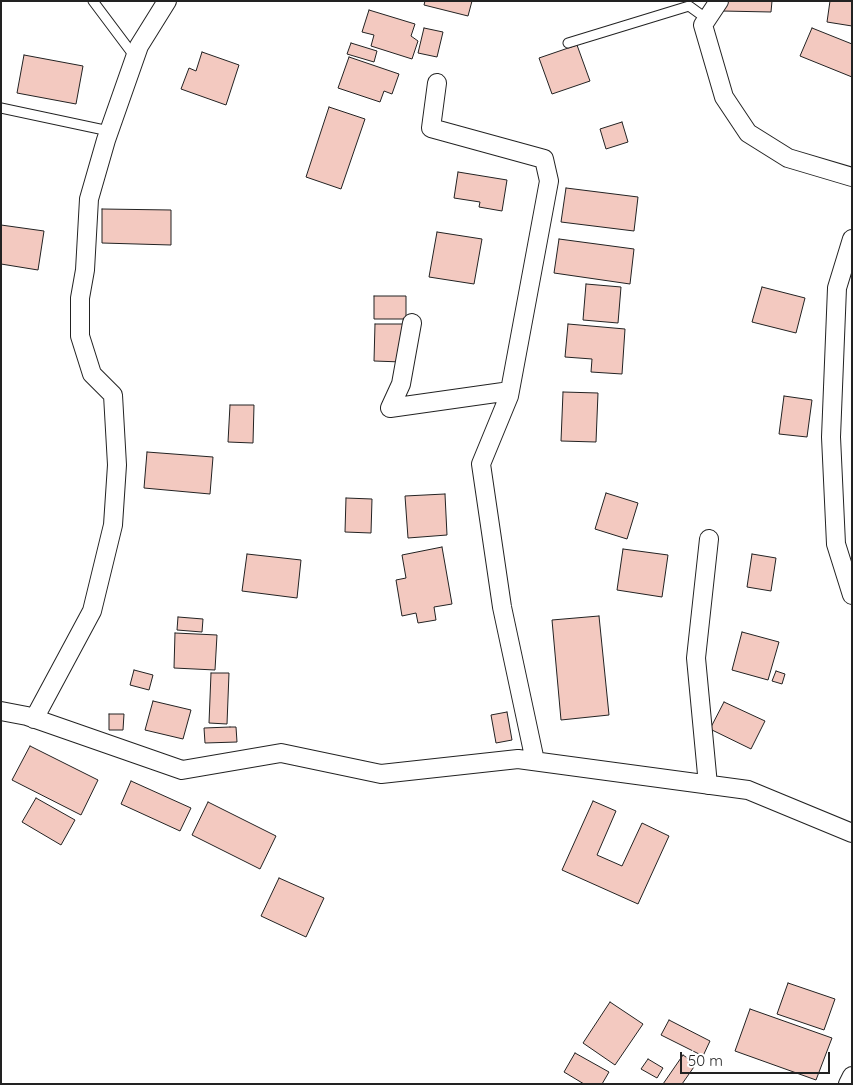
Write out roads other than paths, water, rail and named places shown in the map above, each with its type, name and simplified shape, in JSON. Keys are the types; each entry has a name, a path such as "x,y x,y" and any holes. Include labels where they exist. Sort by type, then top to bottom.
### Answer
{"street":[{"path":"34,719 92,611 113,525 117,465 113,395 92,374 80,336 80,298 85,270 89,199 109,131 139,46 167,1"},
{"path":"719,1 703,26 724,97 748,133 788,158 852,177"},
{"path":"437,83 431,128 544,158 548,181 510,391 481,464 502,607 535,761"},
{"path":"852,240 837,288 831,437 836,544 852,595"},
{"path":"412,323 401,384 390,408 510,391"},
{"path":"708,785 696,658 709,539"},
{"path":"1,711 34,719 182,770 282,753 381,774 518,759 748,790 852,833"},
{"path":"848,1084 852,1076"}],"lane":[{"path":"93,1 136,57"},
{"path":"568,43 689,6 707,19"},
{"path":"1,108 109,131"}]}
